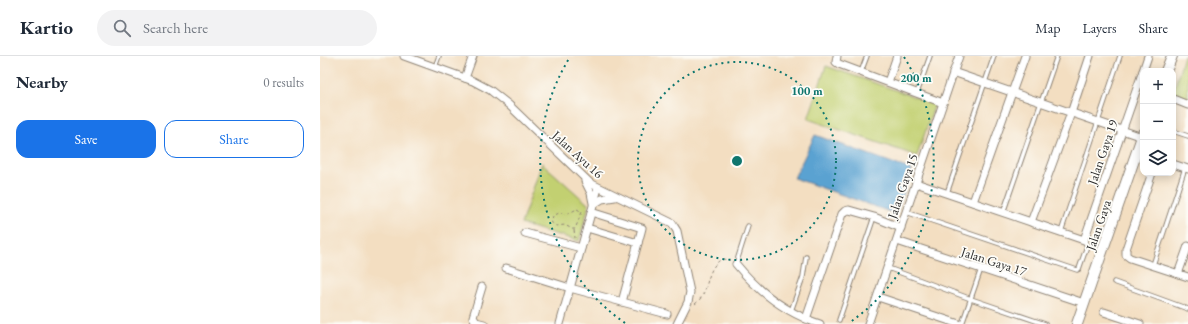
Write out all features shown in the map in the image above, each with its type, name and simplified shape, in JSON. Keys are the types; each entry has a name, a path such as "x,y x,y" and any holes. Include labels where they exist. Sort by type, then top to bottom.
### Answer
{"street":[{"name":"Jalan Ayu 16","path":"404,56 465,78 481,85 499,96 582,178 598,188 668,220 675,226 690,292 687,305 677,324"},
{"path":"465,78 473,56"},
{"path":"837,56 836,60 838,63 943,103"},
{"path":"888,82 897,56"},
{"name":"Jalan Gaya 15","path":"868,324 959,56"},
{"path":"973,202 1025,56"},
{"path":"1031,222 1090,56"},
{"name":"Jalan Gaya 19","path":"1144,68 1148,56"},
{"path":"1167,68 1170,57"},
{"path":"953,72 1071,113 1140,134"},
{"name":"Jalan Gaya 19","path":"1084,240 1140,79"},
{"path":"1176,100 1188,104"},
{"name":"Jalan Gaya","path":"1077,324 1140,140"},
{"path":"1176,165 1187,169"},
{"path":"1151,176 1126,249 1126,255 1130,258 1188,277"},
{"path":"582,178 591,193 594,204"},
{"path":"916,183 1084,240"},
{"path":"560,324 598,188"},
{"path":"594,204 597,201 607,197 617,197"},
{"path":"806,319 842,214 845,211 849,210 874,217 901,228"},
{"path":"591,212 642,228 622,302"},
{"path":"587,228 638,243"},
{"path":"526,233 581,248"},
{"name":"Jalan Gaya 17","path":"897,241 1084,303"},
{"path":"1178,274 1188,246"},
{"path":"736,264 758,287 779,305 790,312 820,324"},
{"path":"506,268 570,288 667,314"},
{"path":"482,287 473,317 476,322 484,324"},
{"path":"878,297 959,324"},
{"path":"1104,312 1140,324"}],"lane":[{"path":"435,67 439,56"},
{"path":"861,72 867,56"},
{"path":"917,93 930,56"},
{"path":"947,194 994,56"},
{"path":"1003,212 1057,56"},
{"path":"1060,232 1120,56"},
{"path":"1176,132 1188,136"},
{"path":"1153,265 1187,169"},
{"path":"906,212 1077,270 1079,269 1087,246 1084,240"},
{"path":"839,320 874,217"},
{"path":"736,264 748,226"},
{"path":"790,312 804,277 806,257"},
{"path":"888,268 971,299 1045,324"},
{"path":"962,324 981,269"},
{"path":"1114,282 1188,309"}],"path":[{"path":"577,209 582,212 581,217 578,220 578,225 574,229 572,230 564,225 556,226 551,222 553,216 559,213 567,214 577,209"},
{"path":"574,229 576,240"},
{"path":"687,305 695,305 698,303 706,286 711,270 718,261 727,259 736,264"}],"green space":[{"path":"1184,56 1188,56 1188,99 1176,94 1176,83"},
{"path":"826,66 935,104 917,156 808,119"},
{"path":"542,163 589,205 579,241 521,224"}],"water":[{"path":"815,135 912,170 896,214 794,178"}]}
